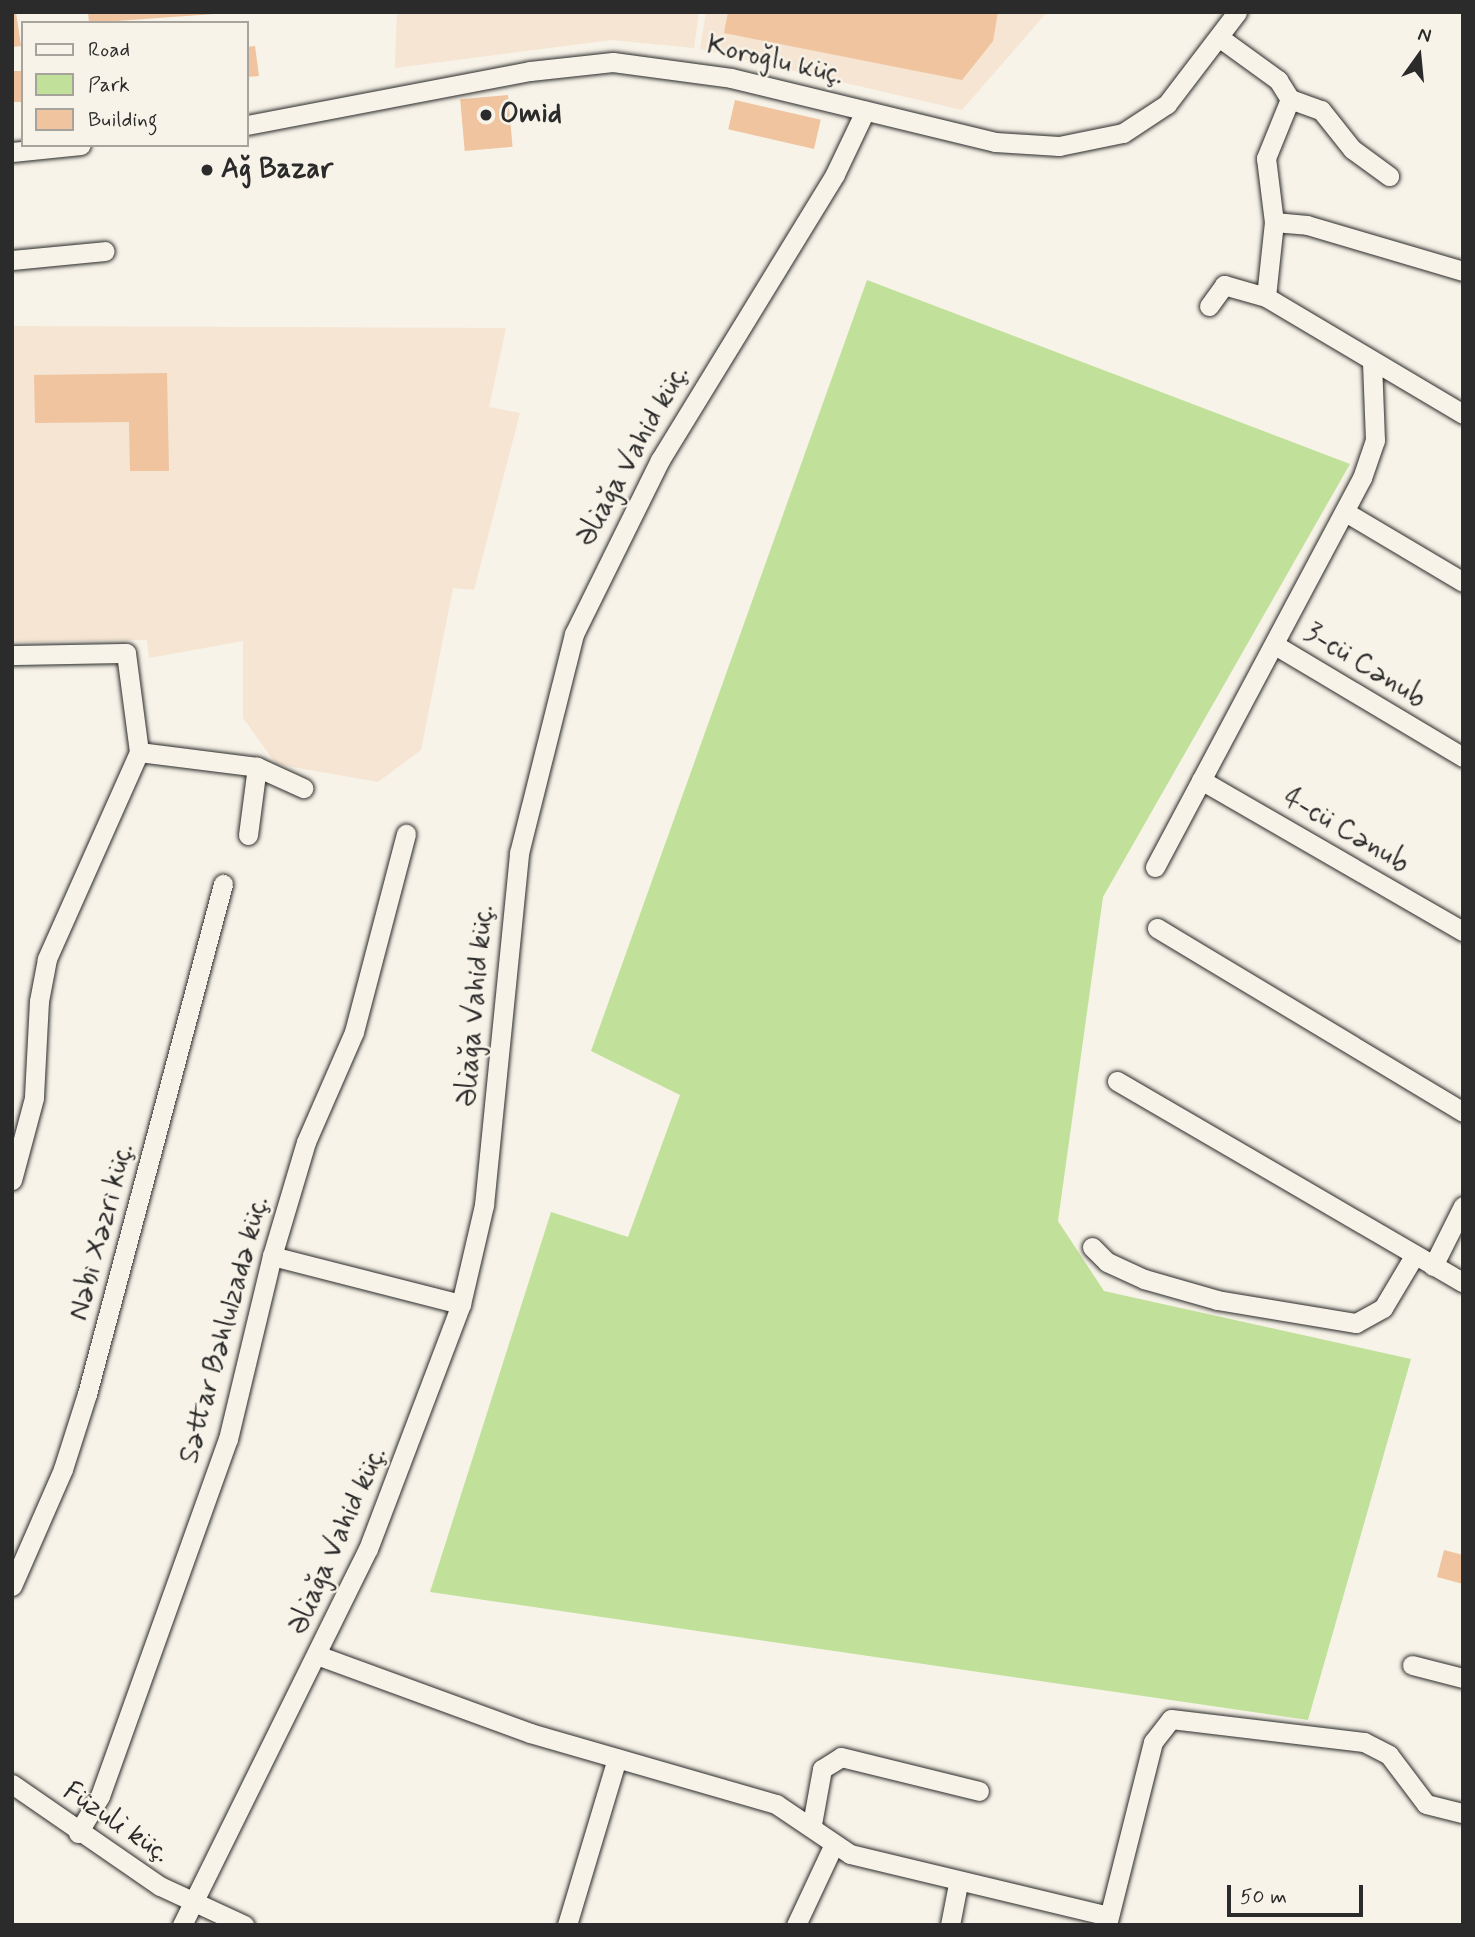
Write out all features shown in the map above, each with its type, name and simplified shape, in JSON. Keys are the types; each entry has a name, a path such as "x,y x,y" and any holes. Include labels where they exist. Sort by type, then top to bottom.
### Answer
{"street":[{"name":"Koroğlu küç.","path":"248,125 530,71 613,62 732,78 864,111 1029,146 1096,141 1167,104 1220,38 1237,12"},
{"path":"1220,38 1278,80 1290,99 1321,110 1352,149 1389,176"},
{"path":"1266,297 1275,222 1266,158 1290,99"},
{"name":"Əliağa Vahid küç.","path":"182,1925 317,1655 400,1477 461,1304 484,1205 519,853 565,660 586,603 654,471 835,174 864,111"},
{"path":"12,152 61,147"},
{"path":"1275,222 1307,225 1463,271"},
{"path":"12,260 105,251"},
{"path":"1209,306 1224,285 1266,297 1463,414"},
{"path":"1155,867 1347,513 1375,440 1372,361"},
{"path":"1347,513 1463,582"},
{"name":"3-cü Cənub","path":"1275,645 1463,757"},
{"path":"12,655 126,653 139,752 47,959 38,1001 34,1098 12,1180"},
{"path":"139,752 257,767 303,788"},
{"path":"248,835 257,767"},
{"name":"4-cü Cənub","path":"1201,780 1463,931"},
{"name":"Səttar Bəhlulzadə küç.","path":"78,1833 100,1797 228,1439 272,1255 315,1118 354,1032 406,834"},
{"name":"Nəbi Xəzri küç.","path":"12,1586 63,1469 87,1394 223,884"},
{"path":"1157,928 1463,1112"},
{"path":"1116,1081 1192,1119 1414,1256 1463,1282"},
{"path":"1433,1266 1463,1206"},
{"path":"1092,1247 1107,1262 1156,1282 1217,1300 1356,1323 1383,1308 1414,1256"},
{"path":"272,1255 461,1304"},
{"path":"317,1655 617,1758 760,1798 812,1824 833,1846 958,1884 1108,1921 1153,1742 1171,1719 1364,1742 1389,1755 1426,1804 1463,1813"},
{"path":"1412,1665 1463,1678"},
{"path":"812,1824 822,1769 841,1757 979,1791"},
{"path":"567,1925 617,1758"},
{"name":"Füzuli küç.","path":"12,1784 78,1833 193,1903 244,1925"},
{"path":"796,1925 833,1846"},
{"path":"950,1925 958,1884"}],"shaded area":[{"path":"397,12 699,12 694,48 611,40 395,68"},
{"path":"706,12 1047,12 962,110 700,49"},
{"path":"12,326 506,328 489,407 520,413 474,590 453,588 421,750 378,782 276,764 243,718 243,641 149,658 147,640 12,642"}],"green space":[{"path":"867,280 1350,464 1103,897 1058,1221 1104,1291 1411,1359 1308,1720 430,1592 551,1212 628,1237 680,1095 591,1051"}],"building":[{"path":"12,12 16,12 21,46 12,47"},
{"path":"88,12 214,14 117,21 89,21"},
{"path":"728,12 998,12 993,41 962,80 724,33"},
{"path":"255,46 259,76 248,77 248,47"},
{"path":"12,71 21,71 21,102 12,102"},
{"path":"508,95 513,147 465,151 460,99"},
{"path":"735,100 821,120 814,149 728,129"},
{"path":"167,373 169,471 130,471 129,422 35,423 34,375"},
{"path":"1444,1550 1463,1555 1463,1584 1437,1577"}],"place":[{"name":"Omid","path":"486,115"},
{"name":"Ağ Bazar","path":"207,170"}]}
